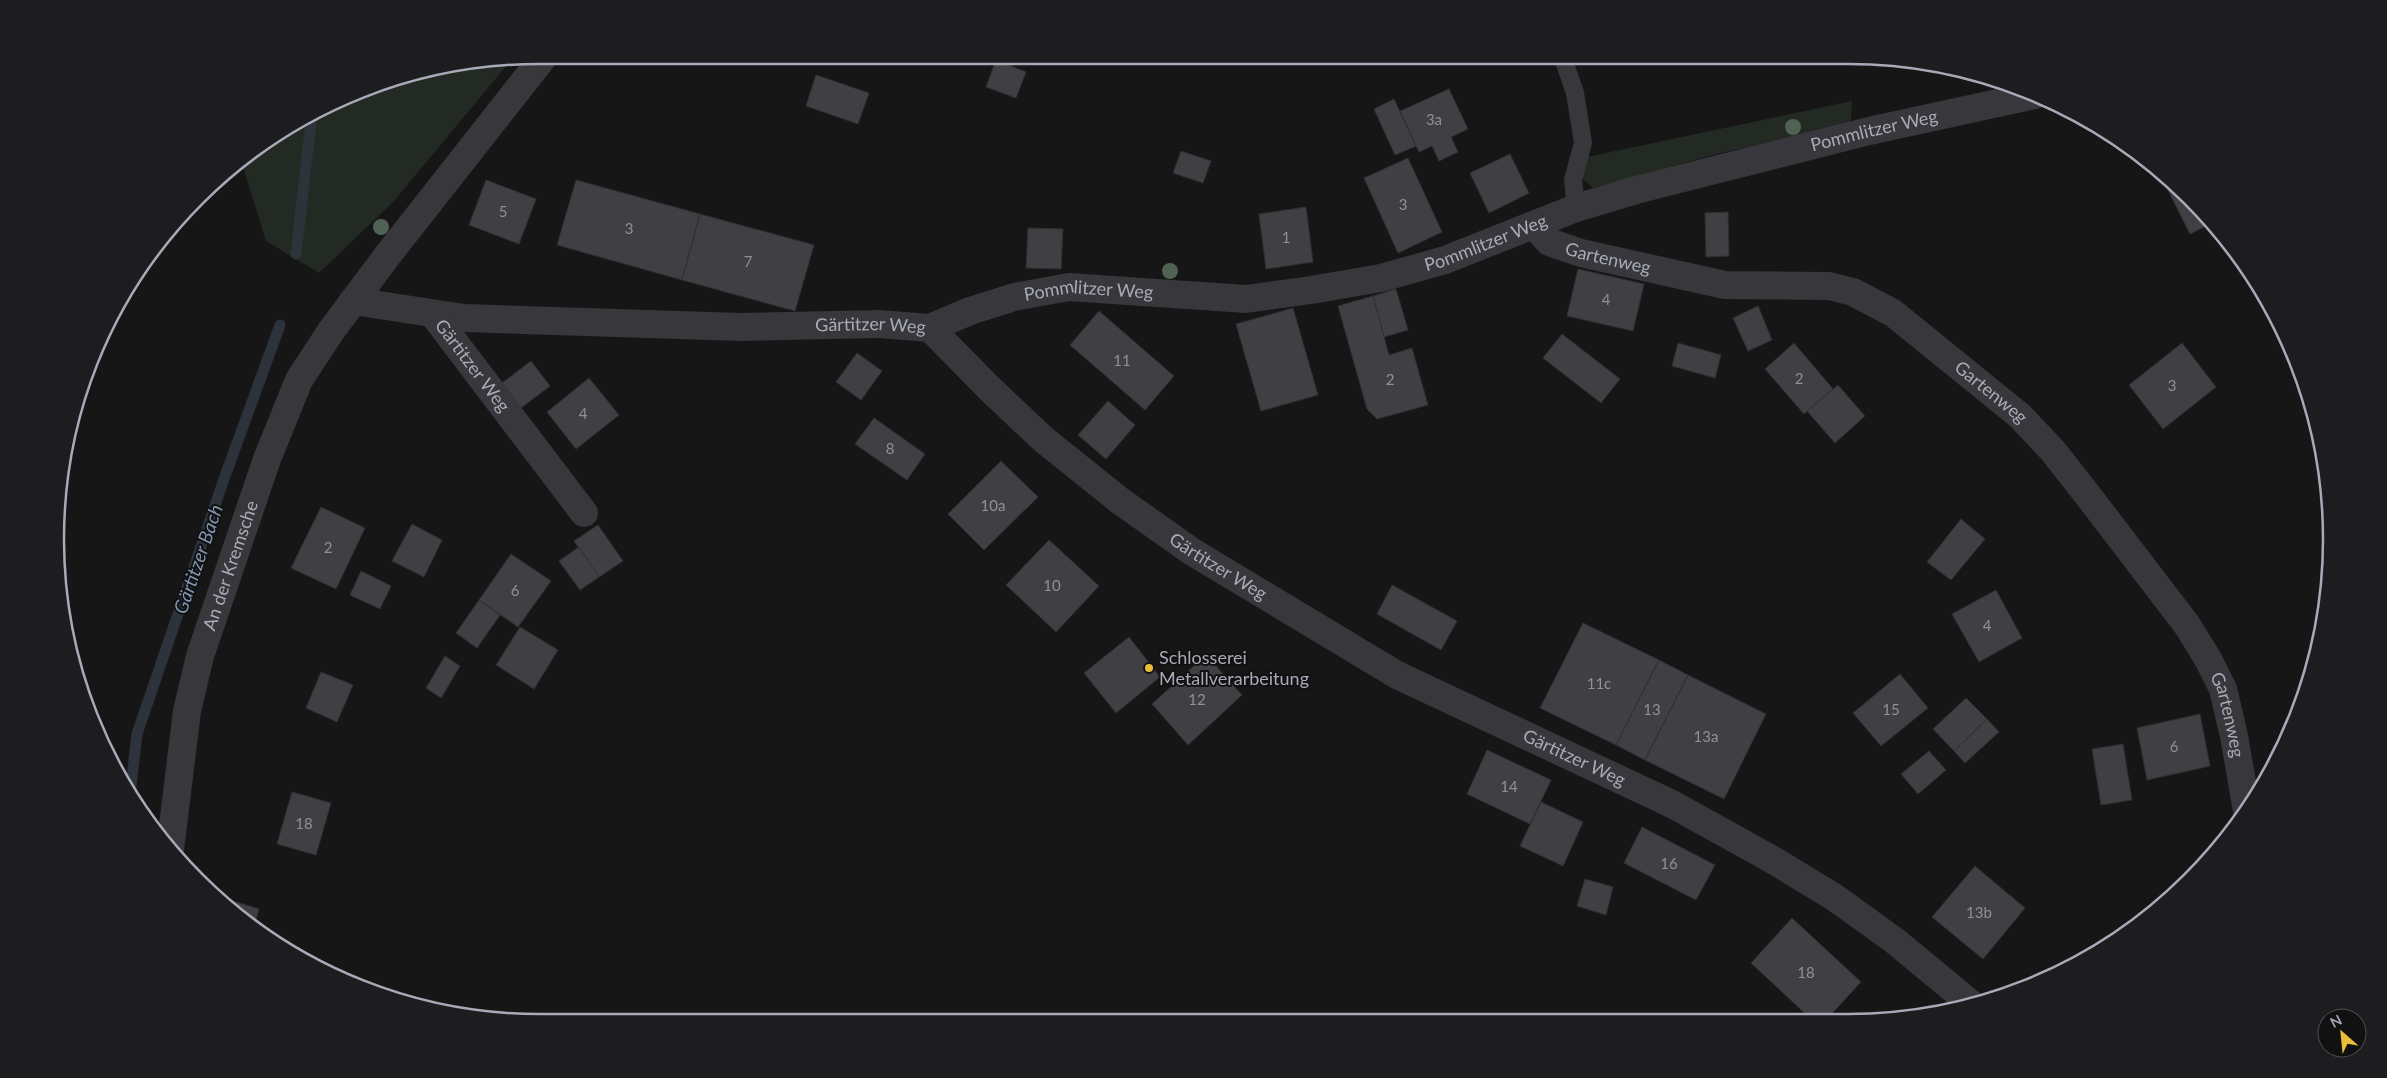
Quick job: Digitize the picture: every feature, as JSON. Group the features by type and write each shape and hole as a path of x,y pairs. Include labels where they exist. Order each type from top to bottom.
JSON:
{"street":[{"name":"An der Kremsche","path":"171,839 187,711 200,656 267,459 299,380 330,331 538,64"},
{"name":"Pommlitzer Weg","path":"930,328 970,310 1014,296 1069,287 1246,298 1311,290 1381,278 1445,260 1576,208 1636,190 1870,131 2023,98"},
{"name":"Gartenweg","path":"1534,226 1549,242 1581,253 1725,285 1829,286 1853,292 1893,313 2020,416 2053,451 2187,625 2208,659 2223,689 2246,799"},
{"name":"Gärtitzer Weg","path":"353,301 464,318 741,327 879,324 930,328 1043,439 1119,500 1191,551 1397,675 1672,804 1773,860 1834,897 1895,941 1966,999"},
{"name":"Gärtitzer Weg","path":"433,314 584,513"}],"lane":[{"path":"1565,64 1575,92 1582,143 1573,180 1576,208"}],"shaded area":[{"path":"507,65 394,201 319,273 266,241 243,168 250,162 301,127 357,100 386,89 446,73"},
{"path":"1852,101 1851,123 1717,154 1593,188 1582,178 1587,157"}],"building":[{"path":"995,64 1006,64 1026,72 1016,98 986,87"},
{"path":"816,75 869,93 858,124 806,106"},
{"path":"1449,89 1468,129 1451,137 1458,152 1439,161 1432,146 1419,152 1400,111"},
{"path":"1394,99 1416,146 1395,155 1374,109"},
{"path":"1181,151 1211,161 1203,183 1173,173"},
{"path":"1510,154 1529,193 1489,213 1470,173"},
{"path":"1408,158 1442,232 1398,253 1364,178"},
{"path":"486,180 536,199 519,244 469,225"},
{"path":"576,180 700,214 682,280 557,245"},
{"path":"2167,187 2205,226 2190,234"},
{"path":"1306,207 1313,262 1266,269 1259,214"},
{"path":"1728,212 1729,256 1706,257 1705,213"},
{"path":"700,214 814,245 795,311 682,280"},
{"path":"1028,228 1063,229 1061,269 1026,268"},
{"path":"1578,269 1644,284 1633,331 1567,316"},
{"path":"1396,289 1408,330 1384,337 1373,296"},
{"path":"1373,296 1389,355 1412,348 1428,405 1377,419 1367,409 1338,306"},
{"path":"1758,306 1772,340 1748,351 1733,318"},
{"path":"1293,308 1318,395 1261,411 1236,324"},
{"path":"1099,311 1174,376 1145,410 1070,345"},
{"path":"1562,334 1620,379 1601,403 1543,358"},
{"path":"1678,343 1721,355 1715,378 1672,366"},
{"path":"1794,343 1833,389 1804,414 1765,369"},
{"path":"2182,343 2216,387 2163,429 2129,385"},
{"path":"857,353 882,371 861,400 836,382"},
{"path":"531,361 550,386 521,408 502,383"},
{"path":"589,378 619,415 576,449 547,412"},
{"path":"1838,385 1865,416 1835,443 1807,411"},
{"path":"1108,401 1135,425 1106,459 1078,435"},
{"path":"874,418 925,454 907,480 855,444"},
{"path":"1001,461 1038,497 984,550 948,514"},
{"path":"321,507 365,528 336,589 291,568"},
{"path":"1961,519 1985,539 1951,580 1927,562"},
{"path":"412,524 442,540 424,577 392,561"},
{"path":"598,525 623,561 599,577 574,541"},
{"path":"1049,540 1099,586 1056,632 1006,585"},
{"path":"579,547 599,577 580,590 559,561"},
{"path":"511,554 551,581 518,627 479,600"},
{"path":"361,571 391,586 380,609 350,595"},
{"path":"1392,585 1457,621 1441,650 1377,614"},
{"path":"1996,590 2022,638 1979,662 1952,614"},
{"path":"479,600 500,615 477,648 456,633"},
{"path":"1583,623 1659,660 1616,745 1540,708"},
{"path":"520,627 558,650 534,689 496,665"},
{"path":"1129,637 1160,677 1116,713 1084,673"},
{"path":"1206,655 1242,695 1188,745 1152,704"},
{"path":"445,656 460,666 441,698 426,688"},
{"path":"1659,660 1688,675 1645,760 1616,745"},
{"path":"321,672 353,685 337,722 306,708"},
{"path":"1900,674 1928,708 1881,746 1853,713"},
{"path":"1688,675 1766,714 1724,799 1645,760"},
{"path":"1966,698 1987,719 1954,751 1933,729"},
{"path":"2200,714 2210,766 2147,780 2137,728"},
{"path":"1987,719 1999,732 1965,763 1954,751"},
{"path":"2123,744 2132,800 2101,805 2092,749"},
{"path":"1487,750 1551,780 1530,824 1467,794"},
{"path":"1929,751 1946,770 1918,794 1901,774"},
{"path":"292,792 331,803 316,855 277,844"},
{"path":"1541,802 1583,822 1563,866 1520,846"},
{"path":"1642,827 1715,865 1696,900 1624,863"},
{"path":"1975,866 2025,908 1983,959 1932,917"},
{"path":"1585,879 1613,887 1606,915 1577,906"},
{"path":"231,901 259,909 256,920"},
{"path":"1792,918 1861,982 1832,1014 1806,1014 1751,963"}],"waterway":[{"name":"Gärtitzer Bach","path":"296,254 311,122"},
{"name":"Gärtitzer Bach","path":"131,784 137,734 224,479 280,325"}],"place":[{"name":"Schlosserei Metallverarbeitung","path":"1149,668"}]}
